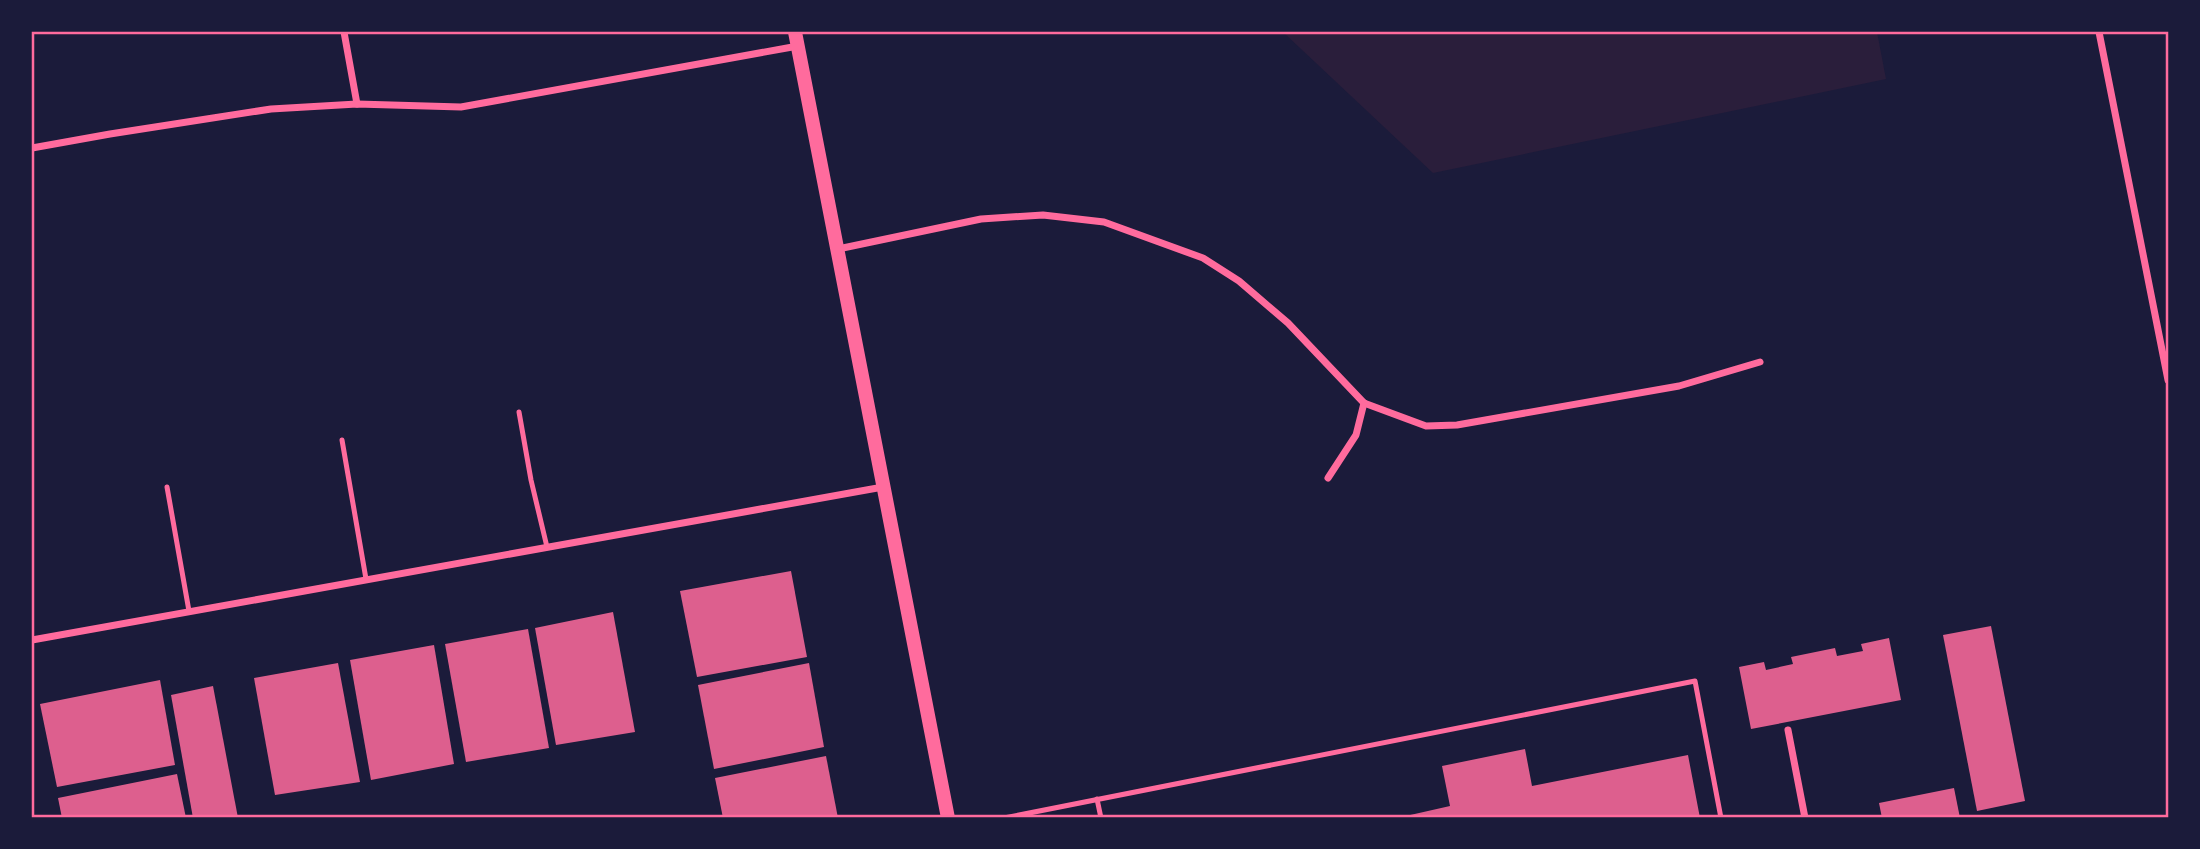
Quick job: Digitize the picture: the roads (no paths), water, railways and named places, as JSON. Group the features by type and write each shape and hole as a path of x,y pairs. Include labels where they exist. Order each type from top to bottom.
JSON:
{"main road":[{"path":"797,39 948,817"}],"street":[{"path":"344,32 357,104"},
{"path":"2099,32 2168,380"},
{"path":"32,148 271,109 357,104 461,107 797,39"},
{"path":"838,248 981,219 1043,215 1104,222 1203,258 1238,281 1288,323 1364,403 1426,426 1457,425 1679,386 1760,362"},
{"path":"1328,478 1356,435 1364,403"},
{"path":"32,640 884,487"},
{"path":"1788,730 1805,817"}],"lane":[{"path":"519,412 547,547"},
{"path":"342,440 366,579"},
{"path":"167,487 189,611"},
{"path":"1004,817 1695,681 1721,817"},
{"path":"1097,799 1101,817"}]}
